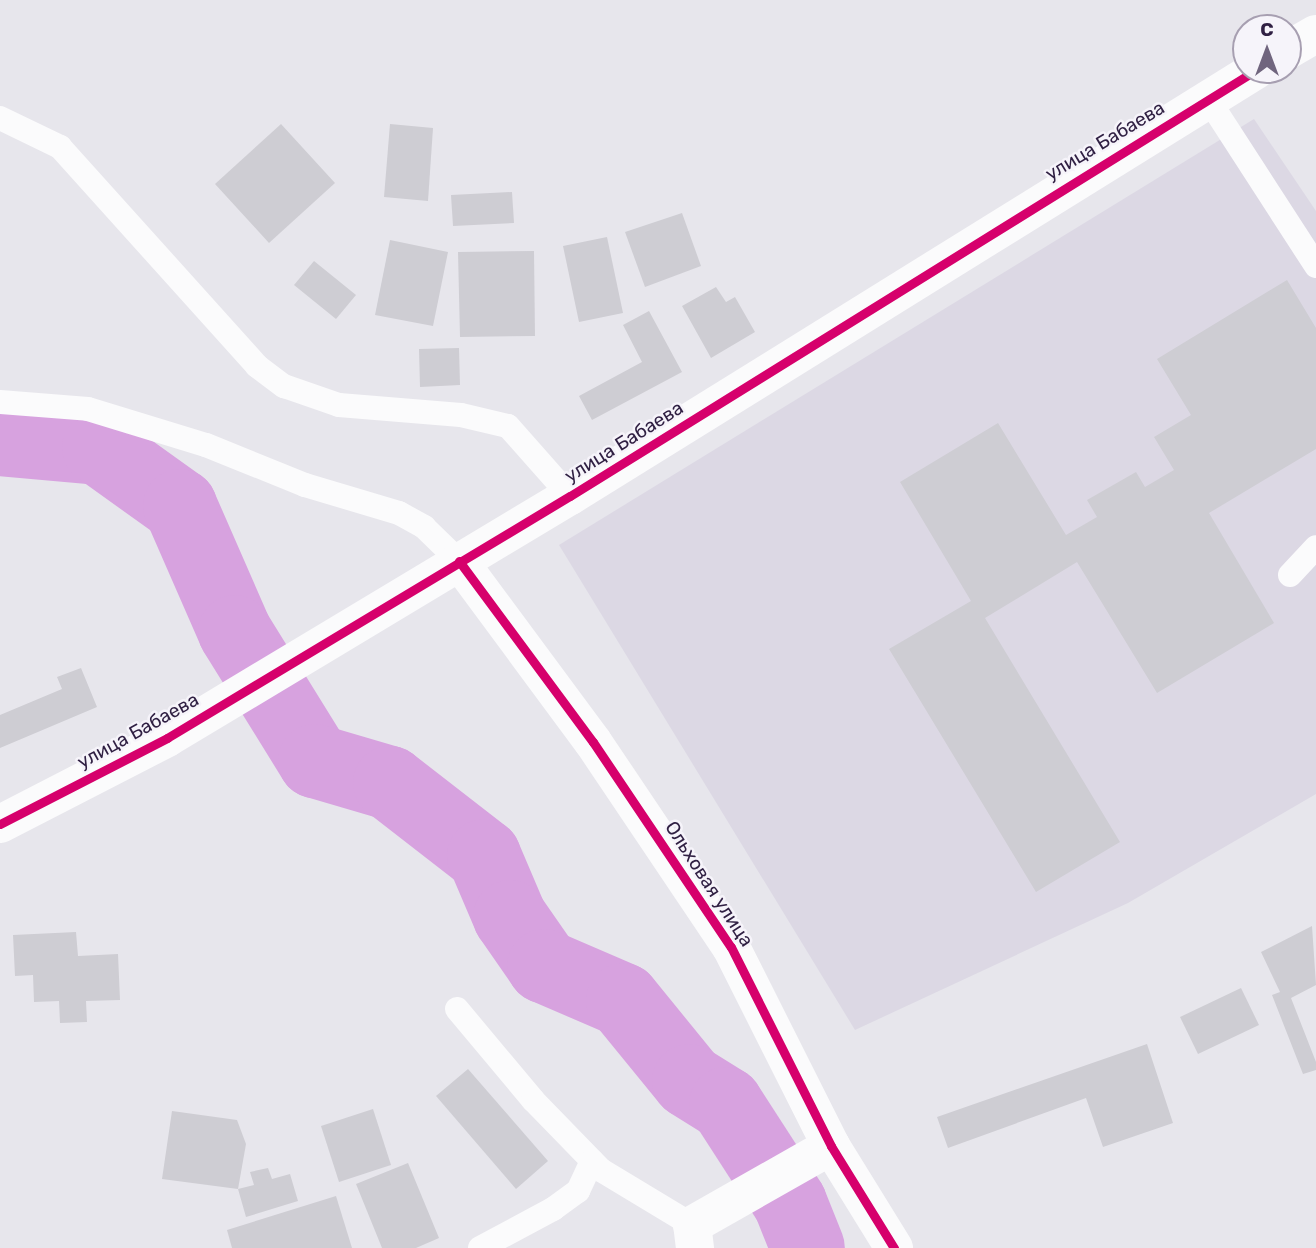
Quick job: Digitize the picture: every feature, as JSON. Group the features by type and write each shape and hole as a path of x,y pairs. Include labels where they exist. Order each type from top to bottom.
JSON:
{"street":[{"name":"улица Бабаева","path":"0,824 167,738 570,496 1233,84"},
{"name":"Ольховая улица","path":"459,561 593,743 731,947 818,1152 894,1248"},
{"path":"701,1229 818,1152"}],"lane":[{"path":"1208,99 1316,266"},
{"path":"0,118 60,147 257,366 284,386 339,405 461,415 508,426 570,496"},
{"path":"0,402 88,409 206,445 305,485 399,513 424,527 459,561"},
{"path":"1290,575 1316,547"},
{"path":"457,1009 533,1100 592,1161 701,1229"},
{"path":"480,1248 553,1209 578,1191 592,1161"}],"shaded area":[{"path":"1254,119 1316,211 1316,794 1128,903 855,1030 559,545"}],"building":[{"path":"281,124 335,183 269,243 215,184"},
{"path":"390,124 433,128 428,201 384,197"},
{"path":"512,192 514,223 453,226 451,195"},
{"path":"682,213 701,266 645,287 625,232"},
{"path":"607,237 623,313 579,322 563,246"},
{"path":"390,240 448,252 433,326 375,315"},
{"path":"534,251 535,336 460,337 458,252"},
{"path":"314,261 356,295 336,319 294,285"},
{"path":"1287,280 1316,328 1316,449 1209,513 1274,623 1157,693 1077,562 985,618 1120,842 1036,892 889,649 971,601 900,482 998,423 1066,535 1097,517 1087,500 1136,472 1145,487 1174,470 1154,437 1191,415 1157,359"},
{"path":"716,287 726,302 735,297 755,332 711,358 682,306"},
{"path":"649,311 682,372 592,420 579,396 642,362 623,325"},
{"path":"459,348 460,385 420,387 419,349"},
{"path":"81,668 97,707 0,748 0,715 62,689 57,677"},
{"path":"1312,926 1316,985 1291,998 1316,1062 1316,1070 1303,1074 1272,995 1280,992 1261,952"},
{"path":"76,932 78,956 118,954 120,1000 86,1001 87,1022 60,1023 59,1001 34,1002 33,975 15,976 13,935"},
{"path":"1241,988 1259,1025 1198,1054 1180,1017"},
{"path":"1147,1044 1173,1123 1103,1147 1086,1098 948,1148 937,1117"},
{"path":"468,1069 548,1161 516,1189 436,1096"},
{"path":"373,1109 391,1165 339,1182 321,1126"},
{"path":"172,1111 237,1120 246,1144 238,1189 162,1179"},
{"path":"408,1163 439,1238 416,1248 382,1248 356,1184"},
{"path":"268,1168 272,1179 290,1174 298,1201 246,1217 238,1189 254,1185 250,1172"},
{"path":"336,1196 352,1248 232,1248 227,1230"}],"waterway":[{"path":"0,439 99,448 180,506 235,632 315,761 390,783 484,856 510,917 544,966 623,1000 689,1081 726,1104 790,1203 808,1248"}],"cycle path":[{"path":"0,824 167,738 570,496 1233,84"},
{"path":"459,561 593,742 731,947 831,1146 894,1248"}]}
